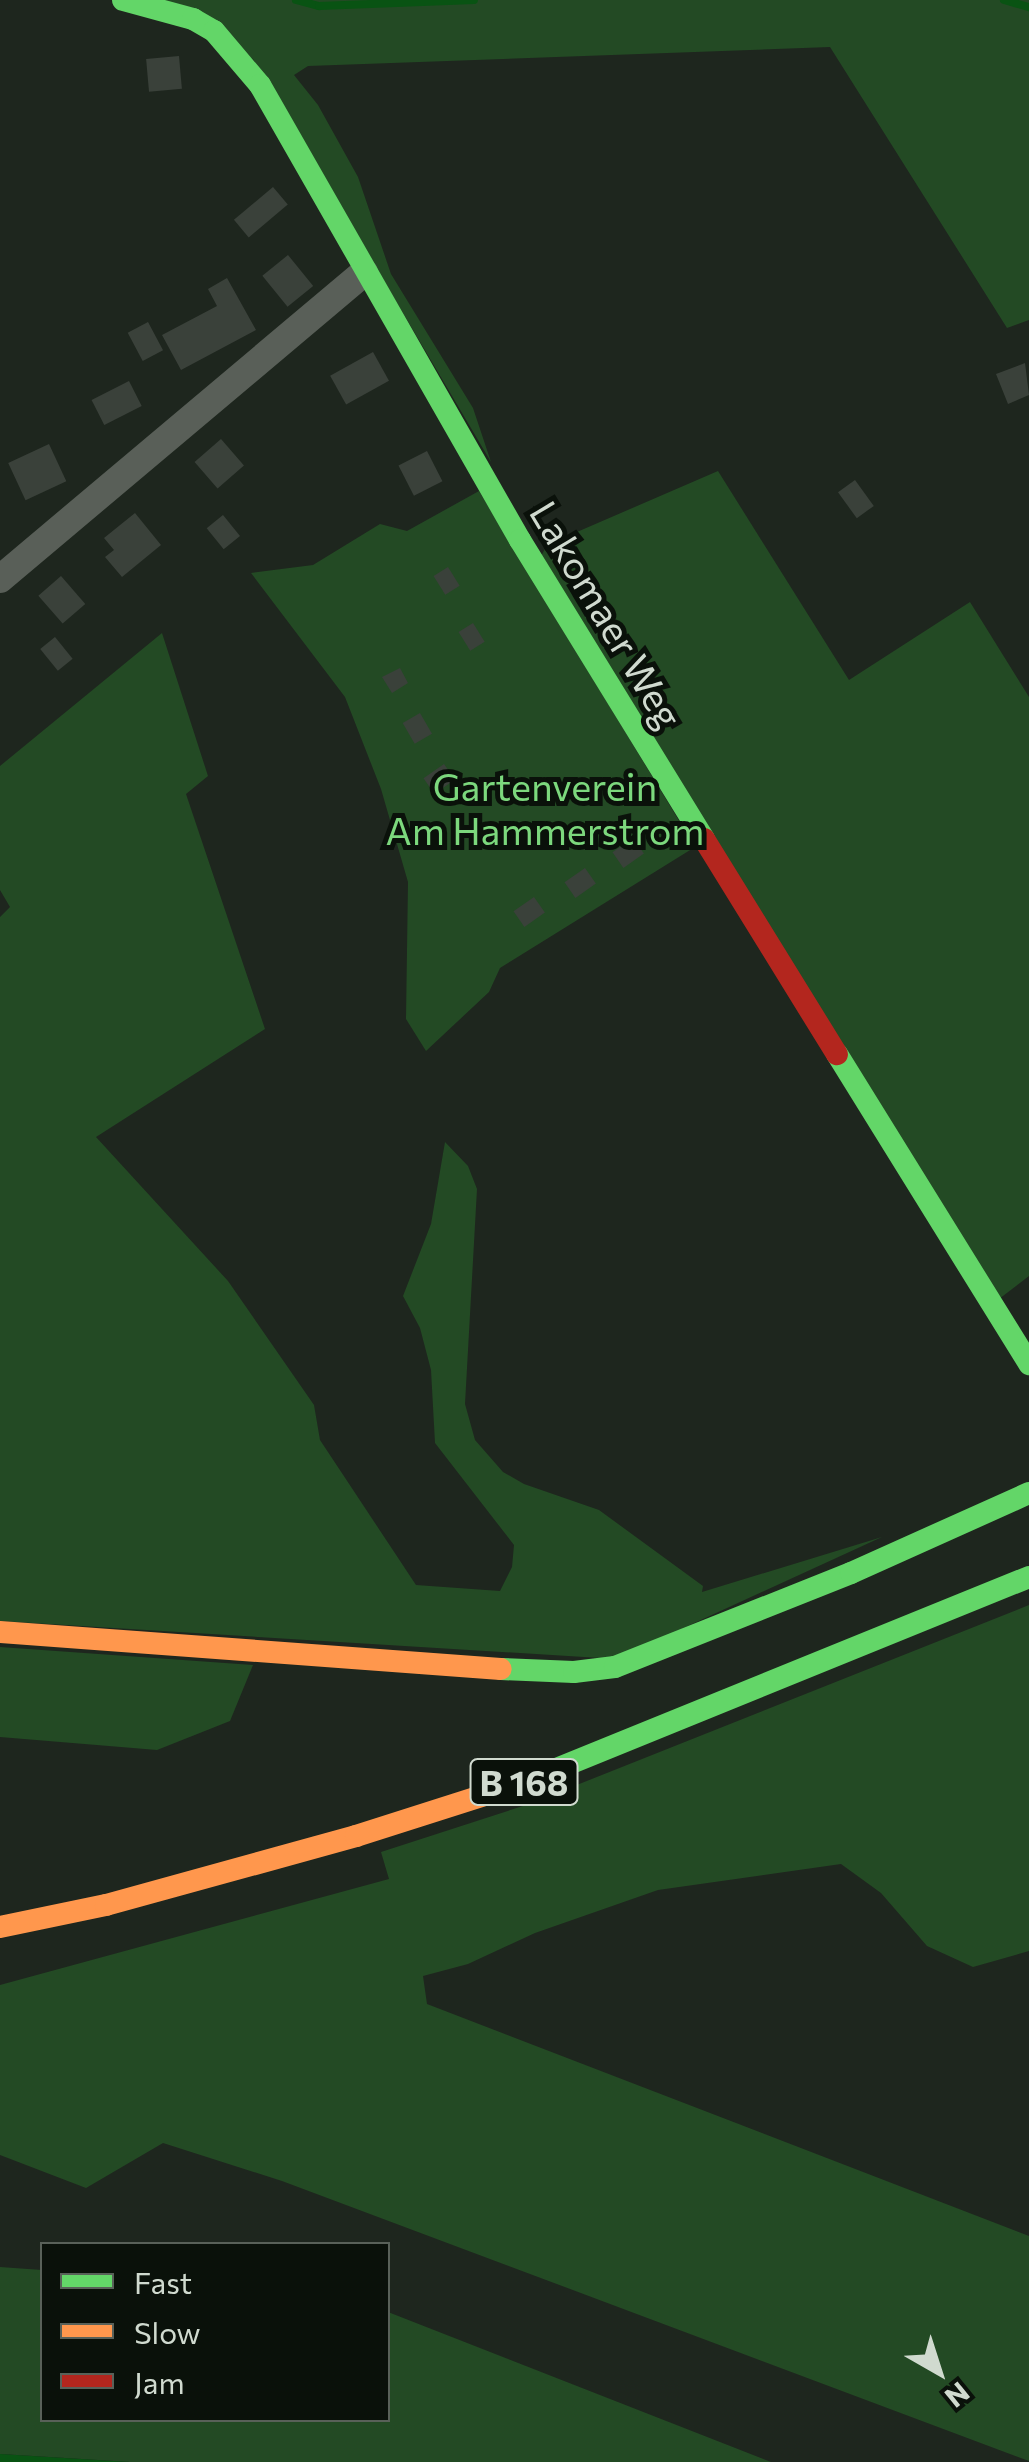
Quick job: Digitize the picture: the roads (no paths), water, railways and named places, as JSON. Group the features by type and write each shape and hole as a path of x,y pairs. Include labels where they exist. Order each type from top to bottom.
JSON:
{"street":[{"name":"Lakomaer Weg","path":"123,0 193,19 227,44 260,86 364,273 623,710 1029,1364"},
{"path":"0,580 364,273"},
{"path":"0,1632 520,1670 574,1672 616,1667 850,1574 1029,1493"},
{"name":"B 168","path":"0,1927 202,1879 512,1786 1029,1577"}],"waterway":[{"path":"296,0 319,6 474,0"},
{"path":"1004,0 1029,7"}],"park label":[{"name":"Gartenverein Am Hammerstrom","path":"545,808"}]}
